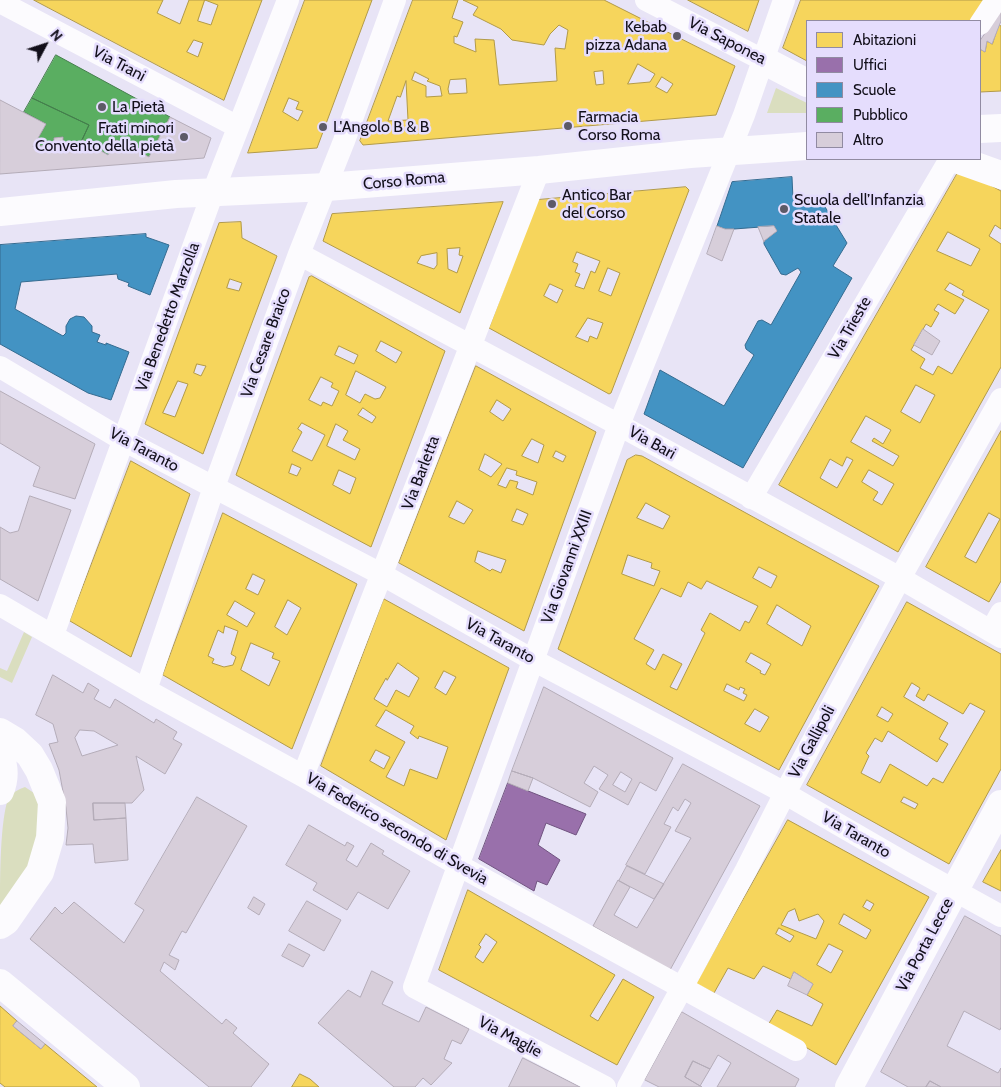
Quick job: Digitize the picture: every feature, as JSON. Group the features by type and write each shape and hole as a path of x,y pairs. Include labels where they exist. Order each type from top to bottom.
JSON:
{"street":[{"name":"Via Benedetto Marzolla","path":"53,635 238,127 288,0"},
{"name":"Via Cesare Braico","path":"146,690 214,487 299,254 327,187 394,0"},
{"name":"Via Saponea","path":"646,0 806,82"},
{"name":"Via Giovanni XXIII","path":"414,987 619,425 730,151 784,0"},
{"path":"981,22 996,0"},
{"name":"Via Trani","path":"0,2 238,127"},
{"path":"981,129 1001,128"},
{"name":"Corso Roma","path":"0,212 214,192 327,187 539,170 730,151 806,146"},
{"name":"Via Trieste","path":"751,498 949,160"},
{"path":"959,160 1001,176"},
{"name":"Via Barletta","path":"303,776 539,170"},
{"name":"Via Bari","path":"299,254 900,578 998,627"},
{"name":"Via Taranto","path":"0,367 123,440 381,574 533,660 785,793 905,863 1000,915"},
{"name":"Via Gallipoli","path":"628,1087 746,870 900,578 1001,399"},
{"name":"Via Federico secondo di Svevia","path":"0,604 146,690 303,776 458,865 796,1050"},
{"path":"0,732 15,741 30,754 39,770 52,802 50,838 40,872 6,921 0,925"},
{"path":"0,756 4,765 4,781 0,791"},
{"name":"Via Porta Lecce","path":"849,1087 1001,804"},
{"path":"0,983 126,1087"},
{"name":"Via Maglie","path":"414,987 605,1087"}],"green space":[{"path":"776,88 806,103 806,113 767,113"},
{"path":"24,632 32,637 12,683 0,677 0,668 7,671"},
{"path":"25,787 34,793 41,811 42,832 29,866 0,906 1,849 6,806 11,795"}],"building: Abitazioni":[{"path":"34,0 163,0 157,13 180,24 189,0 205,0 262,0 224,100","holes":["205,0 218,5 211,25 198,21","194,40 203,43 198,57 187,52"]},
{"path":"305,0 372,0 317,148 248,153","holes":["289,98 299,102 296,109 303,111 298,121 283,112"]},
{"path":"413,0 458,0 452,18 463,22 457,37 454,36 454,43 476,52 475,39 494,40 499,85 557,81 555,48 565,49 568,30 559,25 550,34 544,45 512,40 501,29 473,15 478,7 463,0 604,0 735,66 716,115 363,145 360,141","holes":["638,64 655,74 650,82 628,84","603,71 604,84 596,85 594,72","415,72 429,79 427,81 440,86 442,96 426,97 426,86 412,80","662,77 673,84 667,93 656,87","466,79 467,93 449,94 450,80","406,81 408,120 388,121 397,96 400,97"]},
{"path":"688,0 759,0 748,31"},
{"path":"801,0 986,0 972,20 806,20 806,60 783,48"},
{"path":"999,25 1001,26 1001,91 981,92 981,50 985,52 987,41 992,44"},
{"path":"960,169 1001,191 1001,229 995,225 989,236 1001,244 1001,367 898,552 779,485","holes":["948,232 980,249 971,266 937,251","950,283 964,291 962,295 989,310 952,374 938,366 933,375 920,368 925,359 911,350 926,324 931,327 939,313 934,310 938,304 955,314 964,300 945,290","916,385 935,395 920,423 901,412","866,416 891,430 883,444 874,438 872,441 899,456 893,466 851,442","847,457 853,460 837,488 820,478 830,459 842,466","869,470 894,484 882,505 873,500 878,492 862,482"]},
{"path":"686,187 689,190 609,394 489,328 537,200","holes":["577,252 600,261 595,273 591,271 584,289 575,286 580,274 575,272 578,264 573,262","608,268 620,273 611,296 599,291","550,284 563,290 557,303 544,296","588,318 603,323 597,339 590,336 588,342 576,337"]},
{"path":"503,202 460,313 323,241 332,214","holes":["460,248 459,255 463,256 457,273 448,269 447,249","437,253 437,265 434,269 417,263 421,256"]},
{"path":"241,222 242,238 277,256 203,454 145,424 219,223","holes":["230,279 242,283 239,291 227,288","197,364 206,366 201,376 194,373","178,381 188,384 175,417 163,413"]},
{"path":"312,276 445,351 371,547 236,475 309,277","holes":["381,341 402,352 396,363 376,351","339,346 358,355 354,364 335,355","356,371 386,387 380,398 375,399 365,394 360,403 346,395","321,377 333,383 331,387 339,391 332,406 323,402 321,406 309,400","363,408 376,417 372,423 358,415","302,423 325,435 312,461 292,451 302,432 298,429","336,424 348,431 343,440 360,449 355,460 327,446","292,464 301,468 297,476 289,473","339,470 356,478 350,494 333,485"]},
{"path":"476,366 596,432 524,631 399,563","holes":["497,400 511,409 503,421 490,412","532,439 544,445 538,463 522,456","556,451 566,456 563,462 553,457","485,454 502,464 491,477 479,470","507,468 517,471 516,475 537,482 533,495 516,488 518,482 510,480 506,488 498,485","457,501 473,510 464,524 449,517","517,509 528,514 523,525 512,521","478,551 506,560 501,573 492,569 490,571 475,562"]},
{"path":"1001,431 1001,581 989,602 926,567","holes":["989,513 1000,519 976,563 965,557"]},
{"path":"636,455 642,456 879,586 779,770 558,649 627,460","holes":["646,503 670,516 663,529 637,518","628,555 652,563 651,568 660,571 654,586 622,574","759,567 777,576 771,588 753,578","707,581 758,606 749,623 745,621 740,631 710,613 701,630 705,633 677,690 670,687 682,664 663,654 655,670 646,664 654,650 634,639 661,588 681,597 688,582 701,589","777,605 811,626 802,646 767,624","751,653 771,664 765,675 760,673 761,671 746,662","727,684 739,690 740,687 745,689 743,693 747,695 744,701 724,691","755,709 769,717 760,732 745,724"]},
{"path":"131,461 190,494 131,657 70,621"},
{"path":"223,513 357,584 292,749 163,675","holes":["253,574 265,580 258,595 246,589","288,600 301,608 287,635 275,627","235,601 255,613 247,627 227,615","225,626 238,631 231,654 236,657 233,665 224,667 212,663 214,659 208,656 218,630 223,633","251,643 274,653 272,658 280,661 269,686 241,670"]},
{"path":"384,599 509,668 446,840 321,766","holes":["398,663 419,678 409,697 396,690 387,707 374,699 386,678 387,680","444,671 456,677 446,695 435,688","386,710 414,726 410,733 418,739 419,736 448,747 437,779 410,769 404,786 386,777 405,742 376,726","376,750 390,757 384,769 370,761"]},
{"path":"907,602 1001,654 1001,769 949,864 807,785","holes":["912,683 920,688 916,696 924,701 928,694 963,714 970,703 985,711 943,783 933,778 927,786 890,764 880,783 861,773 869,756 866,753 875,738 882,742 888,731 937,762 948,744 939,739 948,723 904,697","882,707 893,714 888,722 877,716","904,797 918,804 915,809 901,802"]},
{"path":"788,820 929,897 836,1065 768,1025 777,1010 812,1026 823,1004 807,995 813,984 794,972 791,979 763,966 754,979 728,968 714,993 696,984","holes":["867,900 874,904 870,911 863,907","795,909 799,921 818,914 824,921 816,939 781,925 788,912","844,914 871,930 866,939 839,924","779,928 794,936 790,942 776,934","829,944 843,951 831,973 817,965"]},
{"path":"1001,850 1001,891 983,882"},
{"path":"468,890 615,975 590,1016 598,1021 623,979 654,997 617,1065 439,970","holes":["486,934 497,942 483,963 475,957 481,947 479,945"]},
{"path":"0,1006 17,1021 13,1026 41,1049 45,1044 97,1087 5,1087 0,1083"},
{"path":"300,1074 310,1079 319,1087 292,1087"}],"building: Uffici":[{"path":"508,783 586,814 576,835 546,823 538,845 560,860 547,885 537,881 534,891 479,859"}],"building: Scuole":[{"path":"792,177 793,199 819,197 847,243 833,266 852,278 743,468 644,414 660,370 724,406 754,355 746,349 745,345 758,321 762,320 771,325 801,272 798,268 786,275 781,274 764,244 764,241 777,231 774,226 725,229 717,226 732,182"},
{"path":"146,234 146,237 169,245 150,295 128,286 129,283 118,279 117,274 21,282 15,309 63,336 66,333 66,326 70,319 76,316 84,317 92,326 92,332 100,335 97,342 106,345 106,343 129,352 111,400 88,393 0,344 0,245"}],"building: Pubblico":[{"name":"La Pietà","path":"56,55 170,117 149,157 116,140 108,155 82,140 89,125 32,98"},
{"name":"La Pietà","path":"32,98 89,125 82,143 63,144 63,137 54,138 54,144 33,147 46,124 24,112"}],"building: Altro":[{"path":"1001,10 1001,21 992,44 987,41 985,52 981,50 981,40"},
{"name":"Frati minori Convento della pietà","path":"0,100 46,124 33,147 54,144 54,138 63,137 63,144 82,143 82,140 108,155 116,140 149,157 170,117 211,138 204,158 0,174"},
{"path":"717,226 725,229 734,229 722,261 707,254"},
{"path":"774,226 777,231 764,242 758,227"},
{"path":"923,329 940,341 932,355 914,345"},
{"path":"0,391 95,444 75,499 33,486 40,467 0,443"},
{"path":"30,496 71,510 38,601 0,579 0,527 10,533 18,531"},
{"path":"53,675 83,693 88,683 99,690 94,699 110,708 115,699 154,723 156,719 177,732 173,739 182,744 165,774 136,756 144,790 132,803 93,803 94,820 126,818 128,860 95,863 93,844 66,845 68,828 66,808 59,770 49,744 58,742 53,724 36,715","holes":["80,730 94,731 118,745 82,756 75,738"]},
{"path":"544,687 673,758 656,791 640,782 628,805 599,789 608,775 594,766 584,783 598,792 590,807 533,778 512,771","holes":["621,772 632,779 625,792 613,785"]},
{"path":"683,764 760,806 670,970 593,926 618,880 630,887 614,915 637,928 691,838 675,831 691,803 685,799 678,811 673,807 664,824 671,827 645,874 626,865"},
{"path":"512,771 533,778 528,791 508,783"},
{"path":"197,797 247,826 186,933 182,931 169,955 179,960 175,970 164,962 160,971 222,1024 226,1019 237,1028 233,1033 269,1064 251,1087 209,1087 30,939 55,907 62,914 74,902 124,943 144,910 135,904"},
{"path":"93,803 125,803 126,818 94,820"},
{"path":"309,825 345,846 347,842 354,846 346,860 357,867 371,843 384,851 382,854 410,871 388,909 358,892 347,910 313,890 317,883 286,865"},
{"path":"627,866 664,884 654,899 619,881"},
{"path":"254,897 265,904 259,915 248,908"},
{"path":"307,901 341,920 324,951 289,931"},
{"path":"965,916 1001,936 1001,1027 1000,1030 964,1011 947,1046 998,1073 1001,1068 1001,1087 941,1087 930,1081 926,1087 908,1087 881,1072"},
{"path":"289,944 310,955 303,967 282,956"},
{"path":"372,971 393,982 382,1004 419,1022 426,1007 469,1029 461,1044 452,1040 444,1059 452,1063 431,1085 423,1078 415,1087 394,1087 318,1023 348,990 360,997"},
{"path":"794,972 813,984 807,995 788,986"},
{"path":"682,1012 799,1079 795,1087 717,1087 731,1063 718,1055 710,1069 693,1061 685,1077 702,1087 659,1087 645,1080"},
{"path":"17,1021 45,1044 41,1049 13,1026"},
{"path":"523,1058 580,1087 509,1087"},
{"path":"693,1061 710,1069 700,1086 685,1077"},
{"path":"930,1081 941,1087 926,1087"}],"place":[{"name":"Kebab pizza Adana","path":"677,36"},
{"name":"La Pietà","path":"102,107"},
{"name":"Farmacia Corso Roma","path":"568,126"},
{"name":"L'Angolo B & B","path":"323,127"},
{"name":"Frati minori Convento della pietà","path":"184,137"},
{"name":"Antico Bar del Corso","path":"552,204"},
{"name":"Scuola dell’Infanzia Statale","path":"784,209"}]}
